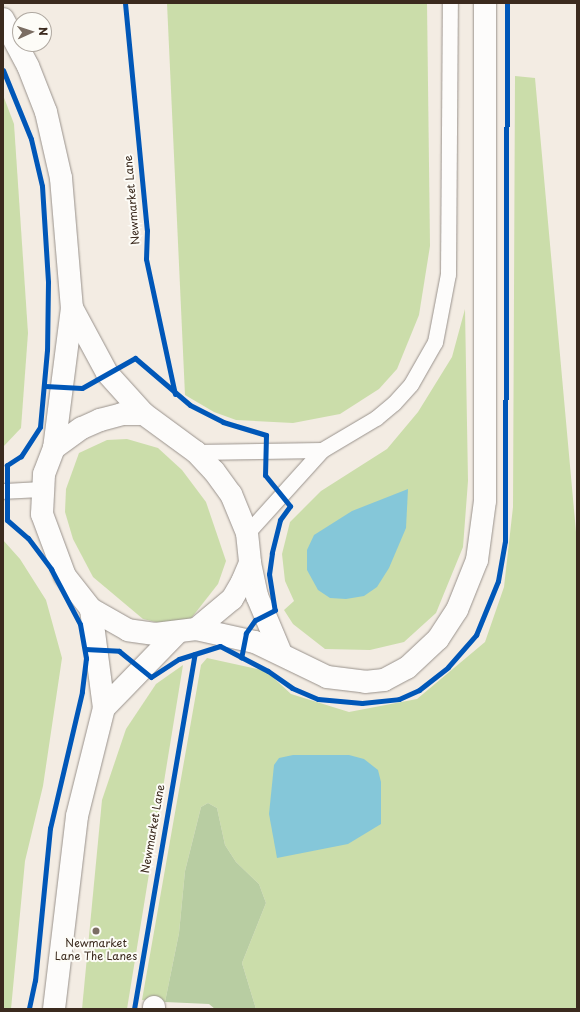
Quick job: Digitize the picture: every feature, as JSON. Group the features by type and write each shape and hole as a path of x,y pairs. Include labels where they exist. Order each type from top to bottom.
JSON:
{"main road":[{"path":"3,19 28,66 56,154 72,308 54,448 43,489 42,514 51,545 65,576 91,610 128,630 187,631 255,642 280,651 327,677 365,682 384,680 407,668 438,639 457,610 477,560 485,501 485,3"},
{"path":"72,308 107,373 144,414 196,452 230,494 246,533 256,596 280,651"},
{"path":"54,448 100,420 122,414 144,414"},
{"path":"104,708 187,631 232,599 250,563"},
{"path":"54,1009 77,816 104,708 91,610"}],"lane":[{"path":"246,533 322,450 376,418 394,403 412,384 434,342 448,274 450,3"},
{"path":"196,452 322,450"},
{"path":"3,491 43,489"}],"green space":[{"path":"167,3 427,3 430,246 419,315 397,369 379,389 340,414 293,423 236,420 214,412 185,395"},
{"path":"515,76 535,78 577,543 577,1009 256,1009 242,963 266,903 259,884 236,862 225,845 217,808 208,803 201,807 185,871 179,933 165,1002 142,1000 201,665 207,658 266,671 291,694 349,712 417,699 485,642 504,587 513,507"},
{"path":"3,95 14,124 28,333 21,428 3,447"},
{"path":"465,309 468,481 463,547 436,613 404,642 370,650 325,649 293,624 284,610 294,601 285,581 282,554 290,522 321,491 387,449 418,412 452,357"},
{"path":"127,439 158,448 182,470 206,502 226,561 218,584 189,621 164,624 143,619 93,577 73,539 65,512 66,489 79,453 107,440"},
{"path":"3,540 20,559 46,600 62,658 43,786 25,861 11,1009 3,1009"},
{"path":"183,665 127,1009 82,1009 102,800 126,729 156,684"},
{"path":"208,803 217,808 225,845 236,862 259,884 266,903 242,963 256,1009 215,1009 209,1004 165,1002 179,933 185,871 201,807"}],"water":[{"path":"408,489 406,528 389,568 377,587 364,596 346,599 330,598 318,590 307,570 307,550 314,535 352,511"},
{"path":"293,755 349,755 364,759 378,770 381,782 381,824 348,844 277,858 269,814 274,765 279,758"}],"cycle path":[{"name":"Newmarket Lane","path":"125,3 147,230 146,259 175,394"},
{"path":"85,649 119,651 151,677 179,659 220,646 268,671 292,688 318,699 362,703 399,699 419,690 448,667 476,635 498,581 505,541 507,3"},
{"path":"3,70 31,139 42,186 48,282 47,350 40,427 21,456 7,465 7,520 28,538 51,569 80,624 86,658 82,692 50,828 35,980 29,1009"},
{"path":"45,386 82,388 135,358 190,405 223,422 266,435 265,475 290,506 280,520 272,553 269,574 275,610 255,620 246,633 241,658"},
{"name":"Newmarket Lane","path":"134,1009 195,654"}],"place":[{"name":"Newmarket Lane The Lanes","path":"96,931"}]}
